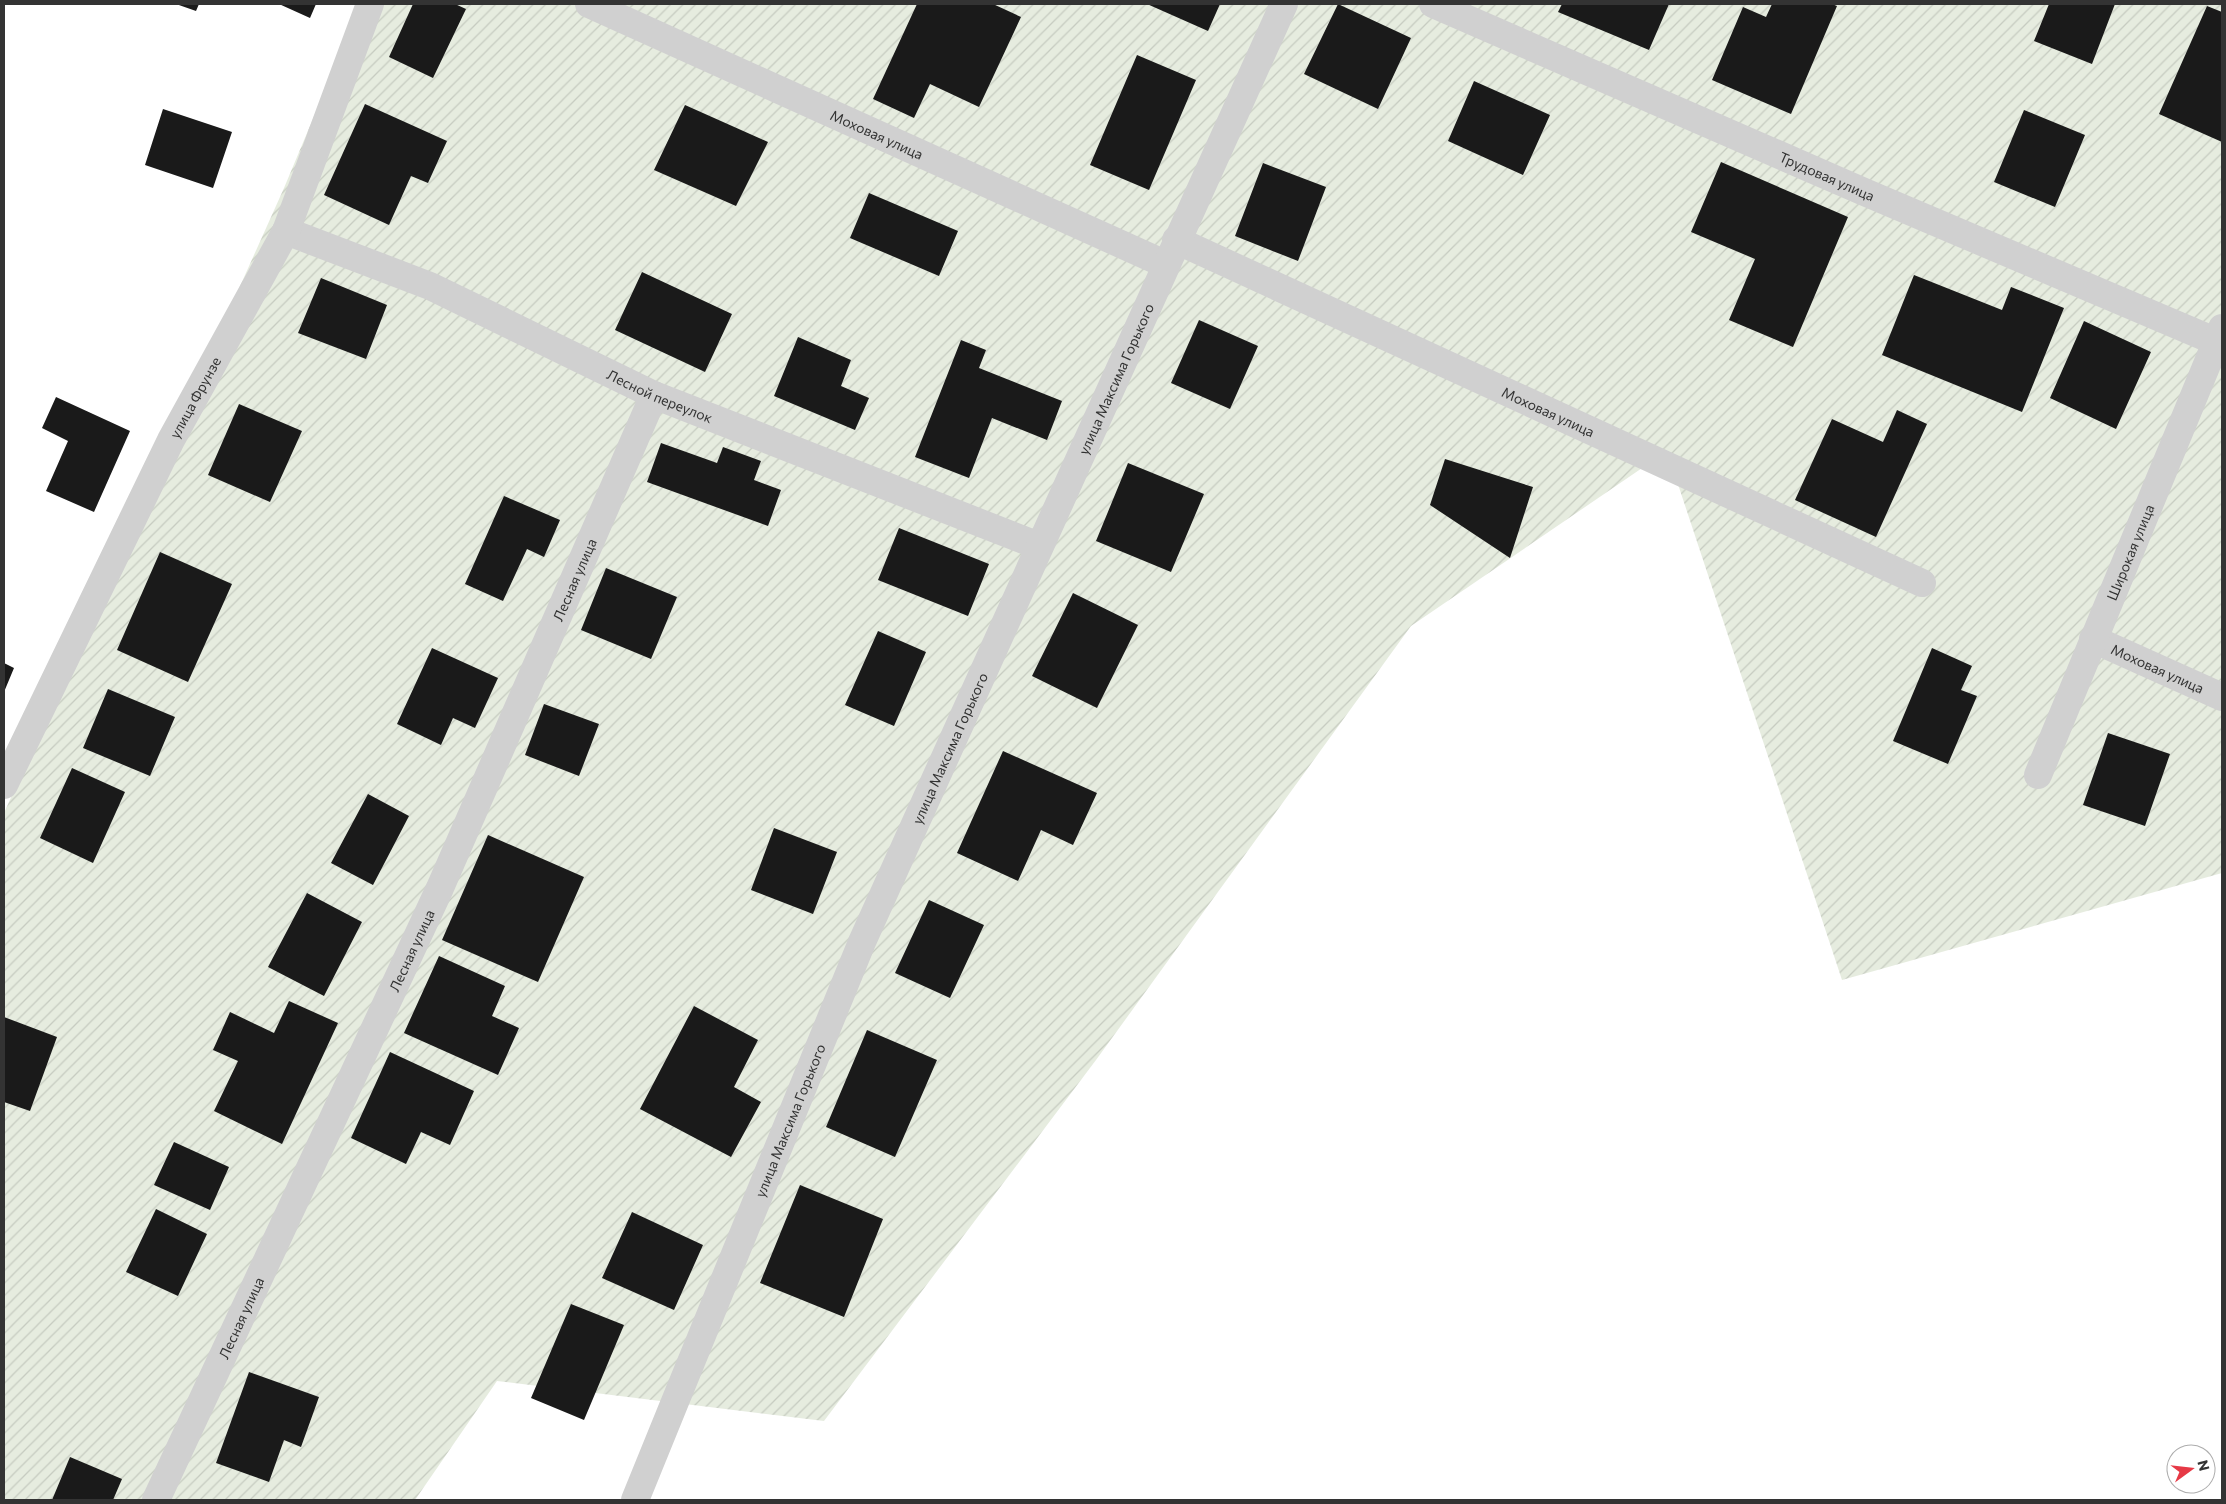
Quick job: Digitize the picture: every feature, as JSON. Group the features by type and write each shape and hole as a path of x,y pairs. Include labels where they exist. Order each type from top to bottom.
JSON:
{"street":[{"name":"улица Фрунзе","path":"4,785 171,440 286,231 370,4"},
{"name":"Моховая улица","path":"589,4 1171,252 1922,583"},
{"name":"улица Максима Горького","path":"635,1500 862,942 1284,4"},
{"name":"Трудовая улица","path":"1433,4 1862,191 2220,338"},
{"name":"Лесной переулок","path":"286,231 430,286 654,395 1039,546"},
{"name":"Широкая улица","path":"2038,775 2093,639 2220,338"},
{"name":"Лесная улица","path":"156,1500 440,888 654,395"},
{"name":"Моховая улица","path":"2093,639 2222,697"}],"shaded area":[{"path":"361,4 2222,4 2222,873 1842,980 1667,451 1411,626 1096,1060 824,1421 497,1381 415,1500 4,1500 4,813 284,188"}],"building":[{"path":"176,4 199,4 196,11"},
{"path":"279,4 316,4 310,18"},
{"path":"413,4 455,4 466,9 433,78 389,57"},
{"path":"917,4 993,4 1021,17 979,107 930,84 914,118 873,99"},
{"path":"1147,4 1220,4 1208,31"},
{"path":"1338,4 1411,38 1378,109 1304,74"},
{"path":"1562,4 1669,4 1649,50 1558,12"},
{"path":"1772,4 1832,4 1837,6 1791,114 1712,80 1743,7 1766,17"},
{"path":"2049,4 2115,4 2092,64 2034,41"},
{"path":"2207,6 2222,12 2222,142 2159,114"},
{"path":"1137,55 1196,80 1149,190 1090,165"},
{"path":"1474,81 1550,115 1523,175 1448,141"},
{"path":"365,104 447,141 428,183 411,176 389,225 324,195"},
{"path":"685,105 768,142 736,206 654,170"},
{"path":"163,109 232,132 213,188 145,165"},
{"path":"2024,110 2085,135 2055,207 1994,182"},
{"path":"1721,162 1848,217 1793,347 1729,320 1755,259 1691,232"},
{"path":"1263,163 1326,187 1298,261 1235,236"},
{"path":"869,193 958,231 939,276 850,238"},
{"path":"642,272 732,314 705,372 615,330"},
{"path":"1914,275 2002,310 2011,287 2064,308 2022,412 1882,355"},
{"path":"321,278 387,305 366,359 298,333"},
{"path":"1199,320 1258,346 1230,409 1171,383"},
{"path":"2084,321 2151,352 2116,429 2050,398"},
{"path":"798,337 851,360 841,386 869,398 855,430 774,396"},
{"path":"961,340 986,350 979,368 1062,401 1047,440 992,418 969,478 915,457"},
{"path":"56,397 130,431 94,512 46,491 68,441 42,428"},
{"path":"239,404 302,431 270,502 208,475"},
{"path":"1897,410 1927,424 1876,537 1795,500 1832,419 1883,442"},
{"path":"661,443 717,463 723,447 761,461 754,480 781,490 768,526 647,482"},
{"path":"1445,459 1533,487 1510,558 1430,505"},
{"path":"1128,463 1204,494 1171,572 1096,541"},
{"path":"504,496 560,520 544,557 527,549 503,601 465,584"},
{"path":"899,528 989,564 968,616 878,580"},
{"path":"160,552 232,584 188,682 117,650"},
{"path":"606,568 677,597 651,659 581,630"},
{"path":"1073,593 1138,625 1097,708 1032,676"},
{"path":"878,631 926,652 894,726 845,705"},
{"path":"432,648 498,678 475,728 453,718 441,745 397,724"},
{"path":"1932,648 1972,666 1961,690 1977,696 1948,764 1893,741"},
{"path":"4,663 14,668 4,692"},
{"path":"108,689 175,717 150,776 83,748"},
{"path":"544,704 599,724 579,776 525,755"},
{"path":"2108,733 2170,754 2145,826 2083,805"},
{"path":"1003,751 1097,793 1073,845 1041,830 1018,881 957,853"},
{"path":"72,768 125,792 93,863 40,838"},
{"path":"368,794 409,816 373,885 331,863"},
{"path":"774,828 837,852 813,914 751,890"},
{"path":"488,835 584,877 538,982 442,940"},
{"path":"307,893 362,922 324,996 268,967"},
{"path":"929,900 984,925 950,998 895,973"},
{"path":"439,956 505,986 492,1016 519,1028 498,1075 404,1033"},
{"path":"289,1001 338,1023 282,1144 214,1111 238,1061 213,1050 230,1012 274,1033"},
{"path":"694,1006 758,1040 734,1087 761,1102 731,1157 640,1109"},
{"path":"4,1017 57,1037 30,1111 4,1102"},
{"path":"867,1030 937,1060 895,1157 826,1127"},
{"path":"390,1052 474,1091 450,1145 421,1132 406,1164 351,1138"},
{"path":"174,1142 229,1167 210,1210 154,1185"},
{"path":"800,1185 883,1219 844,1317 760,1283"},
{"path":"156,1209 207,1234 178,1296 126,1272"},
{"path":"632,1212 703,1245 674,1310 602,1278"},
{"path":"571,1304 624,1325 584,1420 531,1398"},
{"path":"249,1372 319,1397 301,1447 284,1440 269,1482 216,1463"},
{"path":"70,1457 122,1479 113,1500 52,1500"}]}
